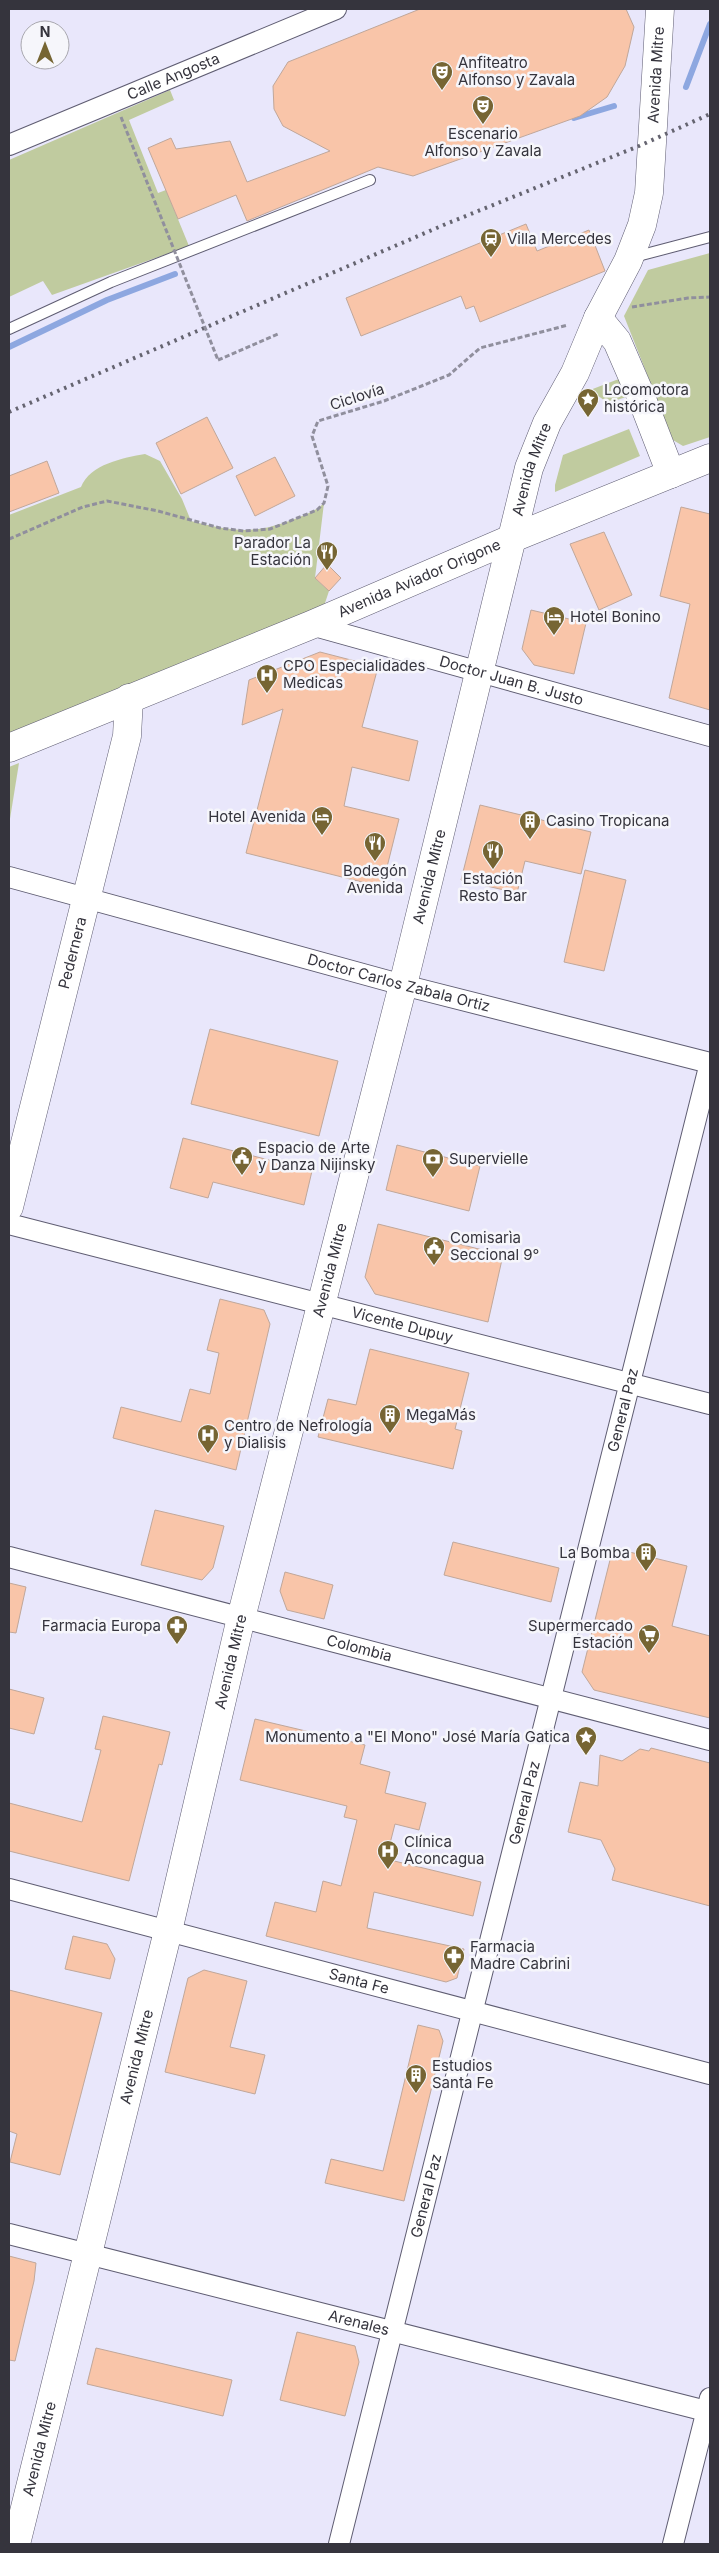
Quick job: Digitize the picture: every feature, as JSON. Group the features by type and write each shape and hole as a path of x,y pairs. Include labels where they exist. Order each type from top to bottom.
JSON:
{"main road":[{"name":"Avenida Mitre","path":"16,2544 168,1931 241,1618 403,986 529,468 547,423 574,373 598,318 629,258 642,225 649,193 660,9"},
{"path":"598,318 617,341 671,474"},
{"name":"Avenida Aviador Origone","path":"9,748 710,458"},
{"name":"Pedernera","path":"9,1207 127,736 128,698"}],"street":[{"name":"Calle Angosta","path":"9,145 303,16 336,9"},
{"name":"Doctor Juan B. Justo","path":"310,625 710,736"},
{"name":"Doctor Carlos Zabala Ortiz","path":"9,877 403,986 710,1063"},
{"name":"General Paz","path":"339,2544 710,1063"},
{"name":"Vicente Dupuy","path":"9,1224 710,1404"},
{"name":"Colombia","path":"9,1557 710,1740"},
{"name":"Santa Fe","path":"9,1889 710,2074"},
{"name":"Arenales","path":"9,2234 88,2256 391,2332 709,2407"},
{"path":"674,2544 709,2407"}],"lane":[{"path":"9,329 112,282 370,180"},
{"path":"629,258 710,237"}],"path":[{"path":"121,117 218,360 278,334"},
{"name":"Ciclovía","path":"9,539 83,507 107,501 158,511 220,528 244,531 270,529 317,510 324,503 328,486 312,436 318,421 384,401 449,375 480,348 598,318 635,306 710,297"}],"green space":[{"path":"170,90 174,100 129,120 158,193 166,190 189,246 52,295 43,281 9,297 9,160"},
{"path":"710,253 710,437 683,446 673,440 624,316 648,270"},
{"path":"624,377 632,395 608,403 590,390"},
{"path":"629,429 640,456 555,492 563,455"},
{"path":"145,454 160,461 182,499 191,521 220,528 256,529 297,518 315,510 324,503 315,578 329,591 323,609 9,739 9,515 81,487 85,479 108,463"},
{"path":"19,763 9,825 9,767"}],"building":[{"name":"Anfiteatro Alfonso y Zavala","path":"420,9 626,9 634,27 625,66 607,97 580,116 413,176 378,167 247,221 236,195 178,219 148,148 171,138 176,149 230,141 247,182 330,151 283,126 274,109 273,86 288,62"},
{"path":"526,224 537,251 589,230 605,271 480,322 474,306 466,309 461,296 361,336 346,298"},
{"path":"207,417 233,468 181,494 156,443"},
{"path":"275,457 295,496 255,516 236,476"},
{"path":"47,461 59,493 9,512 9,476"},
{"path":"681,507 710,514 710,710 669,698 690,604 660,596"},
{"path":"604,532 632,595 599,610 570,544"},
{"name":"Parador La Estación","path":"327,564 341,578 329,591 315,578"},
{"name":"Hotel Bonino","path":"531,610 586,623 574,674 534,665 522,649"},
{"path":"320,652 378,667 362,727 418,741 409,781 352,767 344,806 399,819 382,887 246,853 283,709 242,725 249,680"},
{"name":"Casino Tropicana","path":"480,805 591,832 581,874 525,861 517,893 461,880"},
{"path":"585,870 626,880 604,971 564,962"},
{"path":"210,1029 338,1061 319,1136 191,1104"},
{"name":"Espacio de Arte y Danza Nijinsky","path":"183,1138 312,1171 304,1205 213,1182 208,1198 170,1188"},
{"name":"Supervielle","path":"397,1145 480,1166 469,1211 386,1190"},
{"name":"Comisarìa Seccional 9°","path":"378,1224 503,1255 488,1322 375,1294 365,1277"},
{"path":"220,1299 264,1310 270,1324 236,1470 113,1438 121,1407 181,1422 190,1389 210,1394 219,1353 207,1350"},
{"path":"370,1349 469,1373 455,1429 462,1431 453,1469 318,1437 328,1399 356,1405"},
{"path":"155,1510 224,1526 213,1568 202,1580 141,1565"},
{"path":"453,1542 559,1568 551,1602 444,1575"},
{"name":"Supermercado Estación","path":"613,1548 687,1566 672,1626 710,1636 710,1718 594,1690 582,1672"},
{"path":"285,1572 333,1585 324,1619 287,1610 280,1591"},
{"path":"9,1583 26,1587 16,1633 9,1632"},
{"path":"9,1689 44,1698 34,1734 9,1728"},
{"path":"103,1716 170,1732 162,1765 159,1764 129,1881 9,1851 9,1803 82,1822 101,1750 95,1749"},
{"name":"Clínica Aconcagua","path":"255,1719 365,1745 360,1764 390,1772 385,1793 426,1803 419,1830 395,1824 386,1859 481,1882 473,1916 374,1892 367,1928 464,1949 457,1978 446,1982 266,1936 275,1902 316,1912 323,1881 341,1886 357,1820 344,1817 347,1806 240,1780"},
{"path":"651,1748 710,1763 710,1906 612,1880 615,1869 601,1840 568,1832 580,1782 598,1786 600,1755 622,1761 640,1749 649,1751"},
{"path":"73,1936 107,1944 115,1959 110,1979 65,1969"},
{"path":"204,1970 247,1981 230,2047 265,2055 255,2094 165,2072 188,1978"},
{"path":"9,1990 102,2013 60,2175 10,2162 17,2134 9,2131"},
{"path":"418,2025 439,2030 443,2041 404,2201 325,2183 331,2159 383,2171"},
{"path":"9,2256 36,2263 34,2281 15,2361 9,2360"},
{"path":"297,2332 355,2346 359,2362 345,2416 280,2400"},
{"path":"96,2348 232,2380 223,2416 87,2384"}],"waterway":[{"path":"686,87 710,24"},
{"path":"574,118 614,106"},
{"path":"9,347 107,300 175,274"}],"railway":[{"path":"9,412 446,224 639,146 710,114"}],"place":[{"name":"Anfiteatro Alfonso y Zavala","path":"442,91"},
{"name":"Escenario Alfonso y Zavala","path":"483,125"},
{"name":"Villa Mercedes","path":"491,258"},
{"name":"Locomotora histórica","path":"588,418"},
{"name":"Parador La Estación","path":"327,571"},
{"name":"Hotel Bonino","path":"554,636"},
{"name":"CPO Especialidades Medicas","path":"267,694"},
{"name":"Hotel Avenida","path":"322,836"},
{"name":"Casino Tropicana","path":"530,840"},
{"name":"Bodegón Avenida","path":"375,862"},
{"name":"Estación Resto Bar","path":"493,870"},
{"name":"Espacio de Arte y Danza Nijinsky","path":"242,1176"},
{"name":"Supervielle","path":"433,1178"},
{"name":"Comisarìa Seccional 9°","path":"434,1266"},
{"name":"MegaMás","path":"390,1434"},
{"name":"Centro de Nefrología y Dialisis","path":"208,1454"},
{"name":"La Bomba","path":"646,1572"},
{"name":"Farmacia Europa","path":"177,1645"},
{"name":"Supermercado Estación","path":"649,1654"},
{"name":"Monumento a \"El Mono\" José María Gatica","path":"586,1756"},
{"name":"Clínica Aconcagua","path":"388,1870"},
{"name":"Farmacia Madre Cabrini","path":"454,1975"},
{"name":"Estudios Santa Fe","path":"416,2094"}]}
